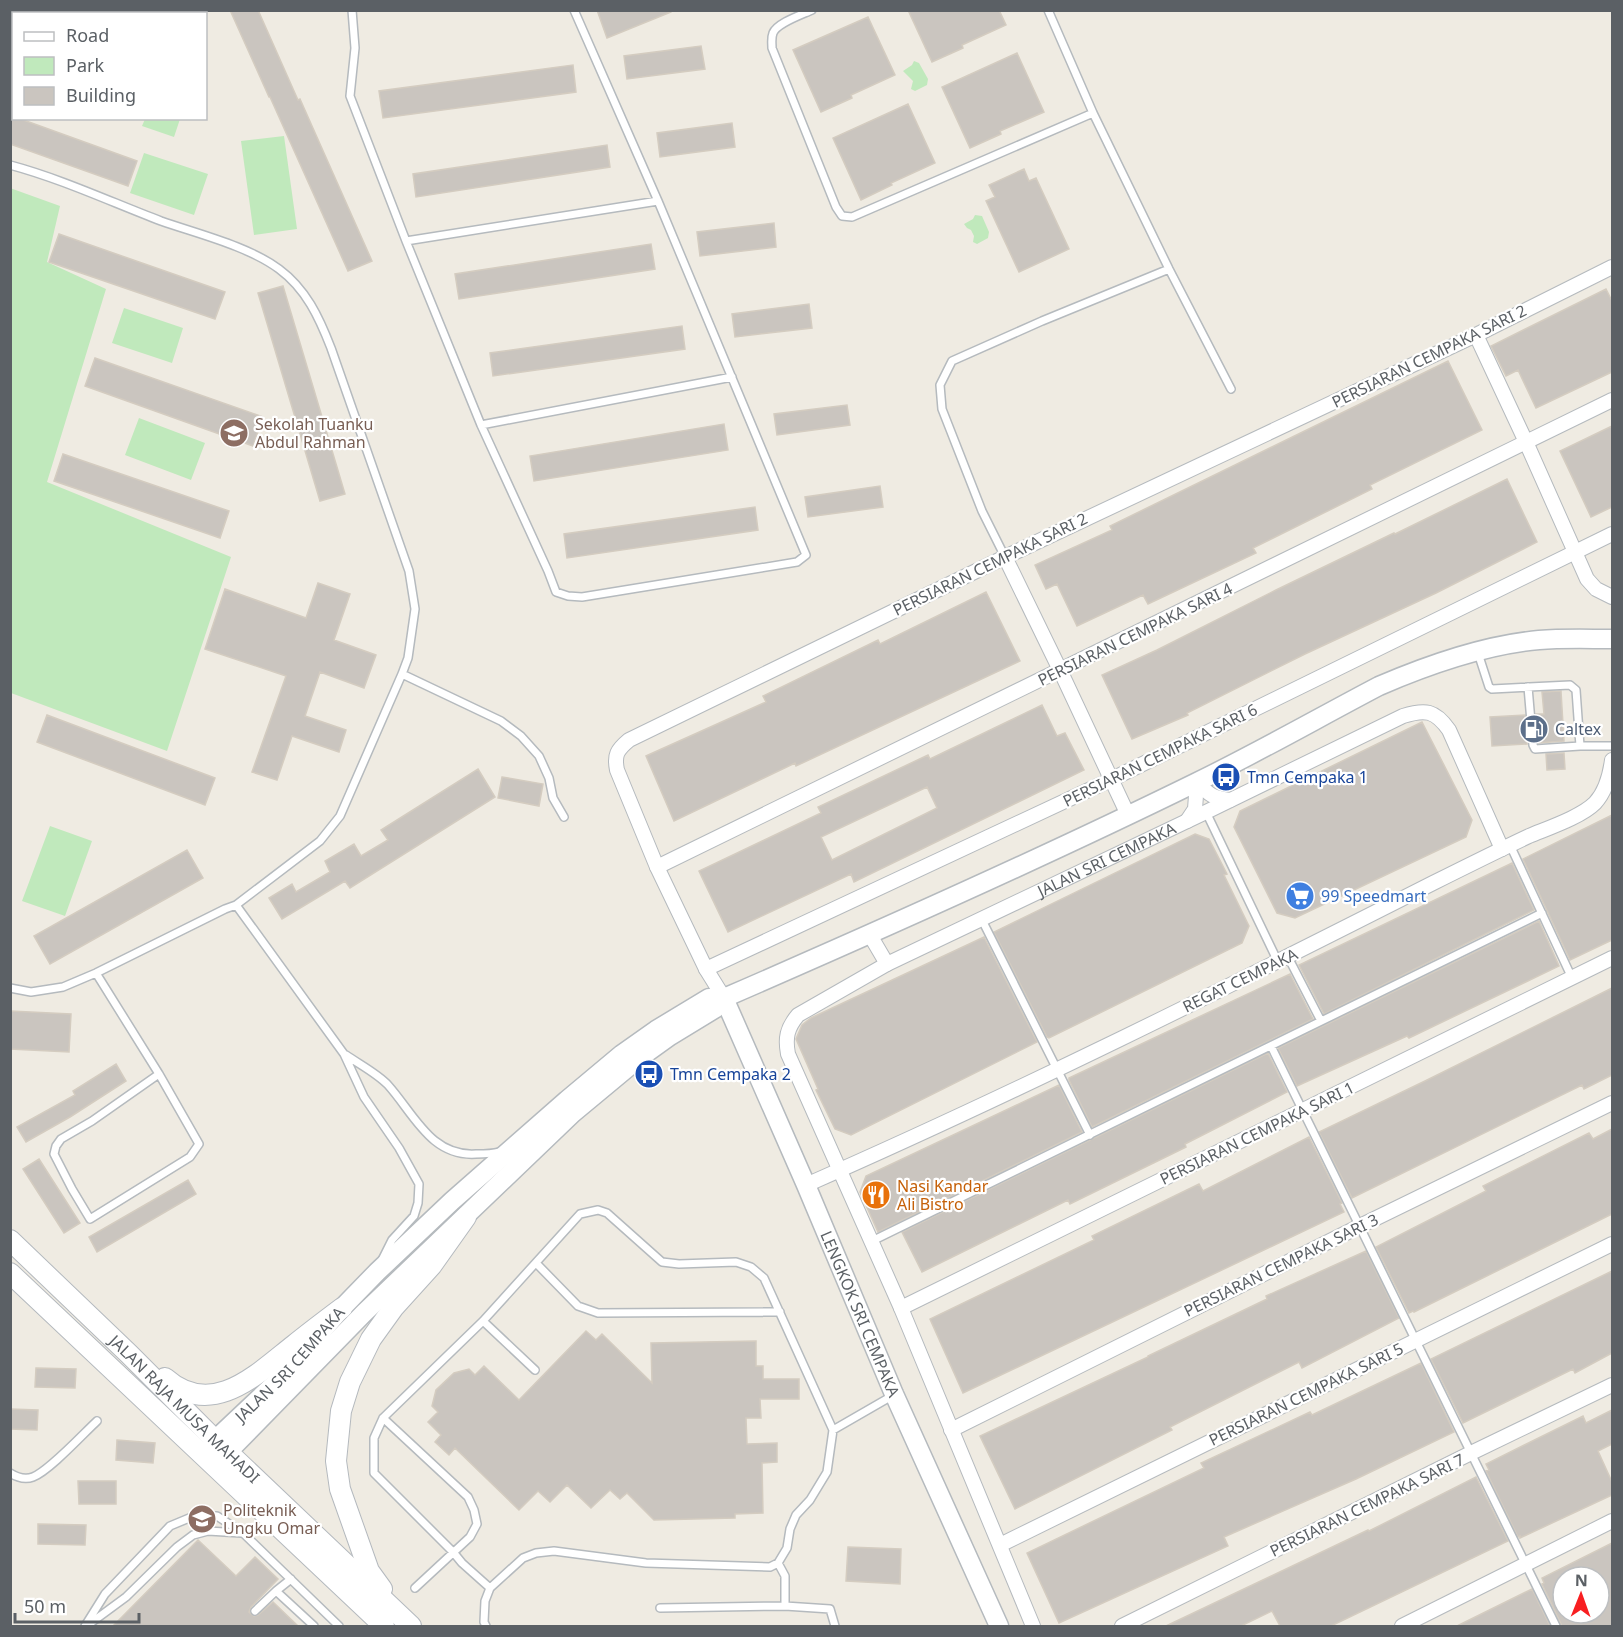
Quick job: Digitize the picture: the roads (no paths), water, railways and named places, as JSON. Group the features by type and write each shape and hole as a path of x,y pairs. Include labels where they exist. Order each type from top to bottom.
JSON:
{"main road":[{"path":"398,1622 369,1571 340,1489 336,1461 341,1411 350,1382 371,1339 394,1307 432,1265 466,1217"},
{"name":"JALAN RAJA MUSA MAHADI","path":"10,1240 129,1354 398,1622"},
{"name":"JALAN RAJA MUSA MAHADI","path":"10,1273 206,1459 398,1622"},
{"path":"129,1354 141,1356 174,1386 191,1394 214,1394 252,1379 342,1308"}],"street":[{"name":"PERSIARAN CEMPAKA SARI 2","path":"724,998 705,969 657,867 617,771 615,759 619,748 628,740 1612,267"},
{"path":"1476,334 1587,579 1596,589 1612,597"},
{"name":"PERSIARAN CEMPAKA SARI 4","path":"657,867 1612,400"},
{"name":"PERSIARAN CEMPAKA SARI 6","path":"705,969 1110,780 1612,534"},
{"path":"1005,557 1128,816"},
{"name":"JALAN SRI CEMPAKA","path":"222,1446 342,1308 452,1202 599,1073 656,1030 709,998 724,998 870,935 1128,816 1379,686 1406,675 1478,651 1538,640 1612,639"},
{"name":"JALAN SRI CEMPAKA","path":"840,1169 788,1054 786,1040 789,1026 798,1015 887,964 1415,712 1430,713 1441,718 1506,847"},
{"name":"REGAT CEMPAKA","path":"806,1185 1057,1069 1581,812 1595,803 1603,791 1609,778 1612,760"},
{"path":"1197,782 1206,793 1215,798 1230,800"},
{"path":"1187,821 1195,809 1197,782"},
{"path":"870,935 887,964"},
{"name":"PERSIARAN CEMPAKA SARI 1","path":"901,1308 1612,958"},
{"name":"JALAN SRI CEMPAKA","path":"206,1459 466,1217 573,1113 638,1059 670,1036 718,1007 724,998"},
{"name":"LENGKOK SRI CEMPAKA","path":"724,998 894,1394 999,1626"},
{"name":"PERSIARAN CEMPAKA SARI 3","path":"951,1430 1612,1103"},
{"path":"840,1169 901,1308 1033,1626"},
{"name":"PERSIARAN CEMPAKA SARI 5","path":"1000,1545 1612,1244"},
{"name":"PERSIARAN CEMPAKA SARI 7","path":"1122,1626 1612,1385"},
{"path":"1402,1626 1612,1521"}],"lane":[{"path":"352,10 355,48 350,96 481,425 556,592 582,597 797,561 806,555 658,201 574,10"},
{"path":"812,10 791,19 776,29 771,35 772,48 836,207 842,216 852,217 1093,113"},
{"path":"1048,10 1093,113 1169,268 1232,389"},
{"path":"10,165 36,172 257,255 280,269 302,289 319,316 331,348 409,571 415,609 408,658 402,674 340,816 320,841 236,905 96,973 63,987 32,992 10,988"},
{"path":"406,241 658,201"},
{"path":"1005,557 982,511 942,409 940,386 952,361 1169,268"},
{"path":"481,425 732,377"},
{"path":"1478,651 1489,687 1492,689 1570,685 1576,690 1580,746"},
{"path":"402,674 501,721 521,736 539,756 549,778 553,798 564,817"},
{"path":"1528,687 1535,749 1612,746"},
{"path":"1206,812 1283,959 1321,1021"},
{"path":"1506,847 1542,913 1572,978"},
{"path":"236,905 344,1054 364,1097 399,1148 419,1184 418,1203 414,1216 392,1240 377,1272"},
{"path":"872,1241 1542,913"},
{"path":"982,920 1090,1135"},
{"path":"96,973 159,1074 199,1144 190,1157 90,1219 54,1154 56,1146 62,1139 159,1074"},
{"path":"1271,1046 1556,1626"},
{"path":"344,1054 386,1083 431,1140 452,1152 470,1155 494,1154 516,1146"},
{"path":"486,1626 484,1622 485,1601 490,1588 523,1558 536,1552 554,1551 646,1563 770,1567 778,1563 787,1548 790,1529 796,1515 810,1500 828,1472 833,1430 764,1278 751,1267 736,1262 678,1264 662,1262 607,1213 598,1210 580,1214 483,1321 383,1418 374,1438 374,1473 462,1563 490,1588"},
{"path":"536,1263 578,1306 597,1313 780,1312"},
{"path":"483,1321 535,1370"},
{"path":"833,1430 894,1394"},
{"path":"383,1418 468,1497 477,1524 470,1537 415,1588"},
{"path":"10,1473 18,1478 30,1478 42,1473 98,1421"},
{"path":"86,1626 105,1594 170,1526 194,1516 217,1516 243,1533 339,1626"},
{"path":"86,1626 126,1598 177,1547 193,1535 208,1531 243,1533"},
{"path":"778,1563 785,1576 784,1606"},
{"path":"255,1611 291,1579"},
{"path":"276,1591 314,1626"},
{"path":"660,1608 784,1606 830,1609 834,1626"}],"place":[{"name":"Sekolah Tuanku Abdul Rahman","path":"234,433"},
{"name":"Caltex","path":"1534,729"},
{"name":"Tmn Cempaka 1","path":"1226,777"},
{"name":"99 Speedmart","path":"1300,896"},
{"name":"Tmn Cempaka 2","path":"649,1074"},
{"name":"Nasi Kandar Ali Bistro","path":"876,1195"},
{"name":"Politeknik Ungku Omar","path":"202,1519"}]}
